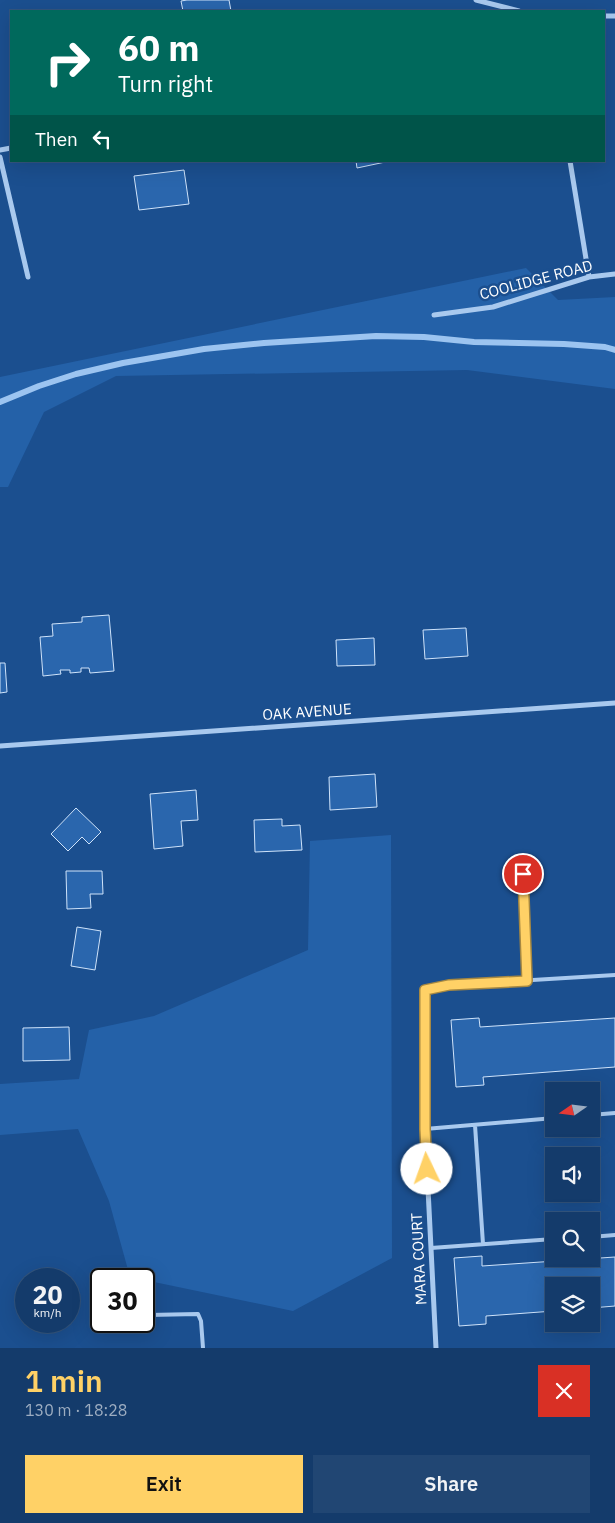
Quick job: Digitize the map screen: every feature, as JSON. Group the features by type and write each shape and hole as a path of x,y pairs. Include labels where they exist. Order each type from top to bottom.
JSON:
{"street":[{"path":"476,0 515,10"},
{"path":"0,157 28,277"},
{"path":"570,162 589,277"},
{"name":"COOLIDGE ROAD","path":"434,315 493,307 589,277 615,274"},
{"name":"OAK AVENUE","path":"0,746 615,703"},
{"name":"MARA COURT","path":"425,990 425,1129 436,1348"}],"lane":[{"path":"523,874 527,981"},
{"path":"425,990 449,985 615,975"},
{"path":"600,1114 615,1113"},
{"path":"425,1129 545,1119"},
{"path":"475,1125 483,1244"},
{"path":"600,1236 615,1235"},
{"path":"431,1248 545,1240"},
{"path":"155,1315 198,1314 201,1321 203,1348"}],"shaded area":[{"path":"526,268 558,300 615,297 615,389 467,370 116,376 44,412 8,487 0,487 0,377"},
{"path":"391,835 392,1258 293,1311 155,1282 155,1268 128,1268 109,1201 78,1129 0,1135 0,1084 79,1079 89,1030 154,1016 308,950 310,841"}],"building":[{"path":"229,0 231,10 183,10 181,1"},
{"path":"356,162 385,162 357,168"},
{"path":"184,170 189,204 139,210 134,176"},
{"path":"109,615 114,671 90,673 89,668 81,668 81,672 70,673 70,670 60,670 61,674 43,676 40,637 53,636 52,624 82,622 82,617"},
{"path":"466,628 468,656 425,659 423,630"},
{"path":"374,638 375,665 337,666 336,640"},
{"path":"0,663 5,663 7,692 0,693"},
{"path":"375,774 377,807 330,810 329,777"},
{"path":"196,790 198,820 181,821 183,846 154,849 150,794"},
{"path":"76,808 101,832 89,844 82,837 68,851 51,834"},
{"path":"282,819 282,826 300,825 302,850 255,852 254,820"},
{"path":"66,871 102,871 103,894 90,894 91,908 67,909"},
{"path":"77,927 101,931 95,970 71,966"},
{"path":"479,1018 480,1027 615,1018 615,1067 483,1077 484,1085 456,1087 451,1020"},
{"path":"69,1027 70,1060 23,1061 23,1028"},
{"path":"482,1256 482,1266 545,1262 545,1267 600,1267 600,1258 615,1257 615,1306 600,1307 600,1277 545,1277 545,1312 486,1316 486,1324 459,1326 454,1258"}],"waterway":[{"path":"0,402 39,386 76,374 123,363 204,349 264,343 376,336 424,337 474,342 564,344 605,347 615,350"}],"route":[{"path":"427,1169 425,1129 425,990 449,985 527,981 523,874"}]}
